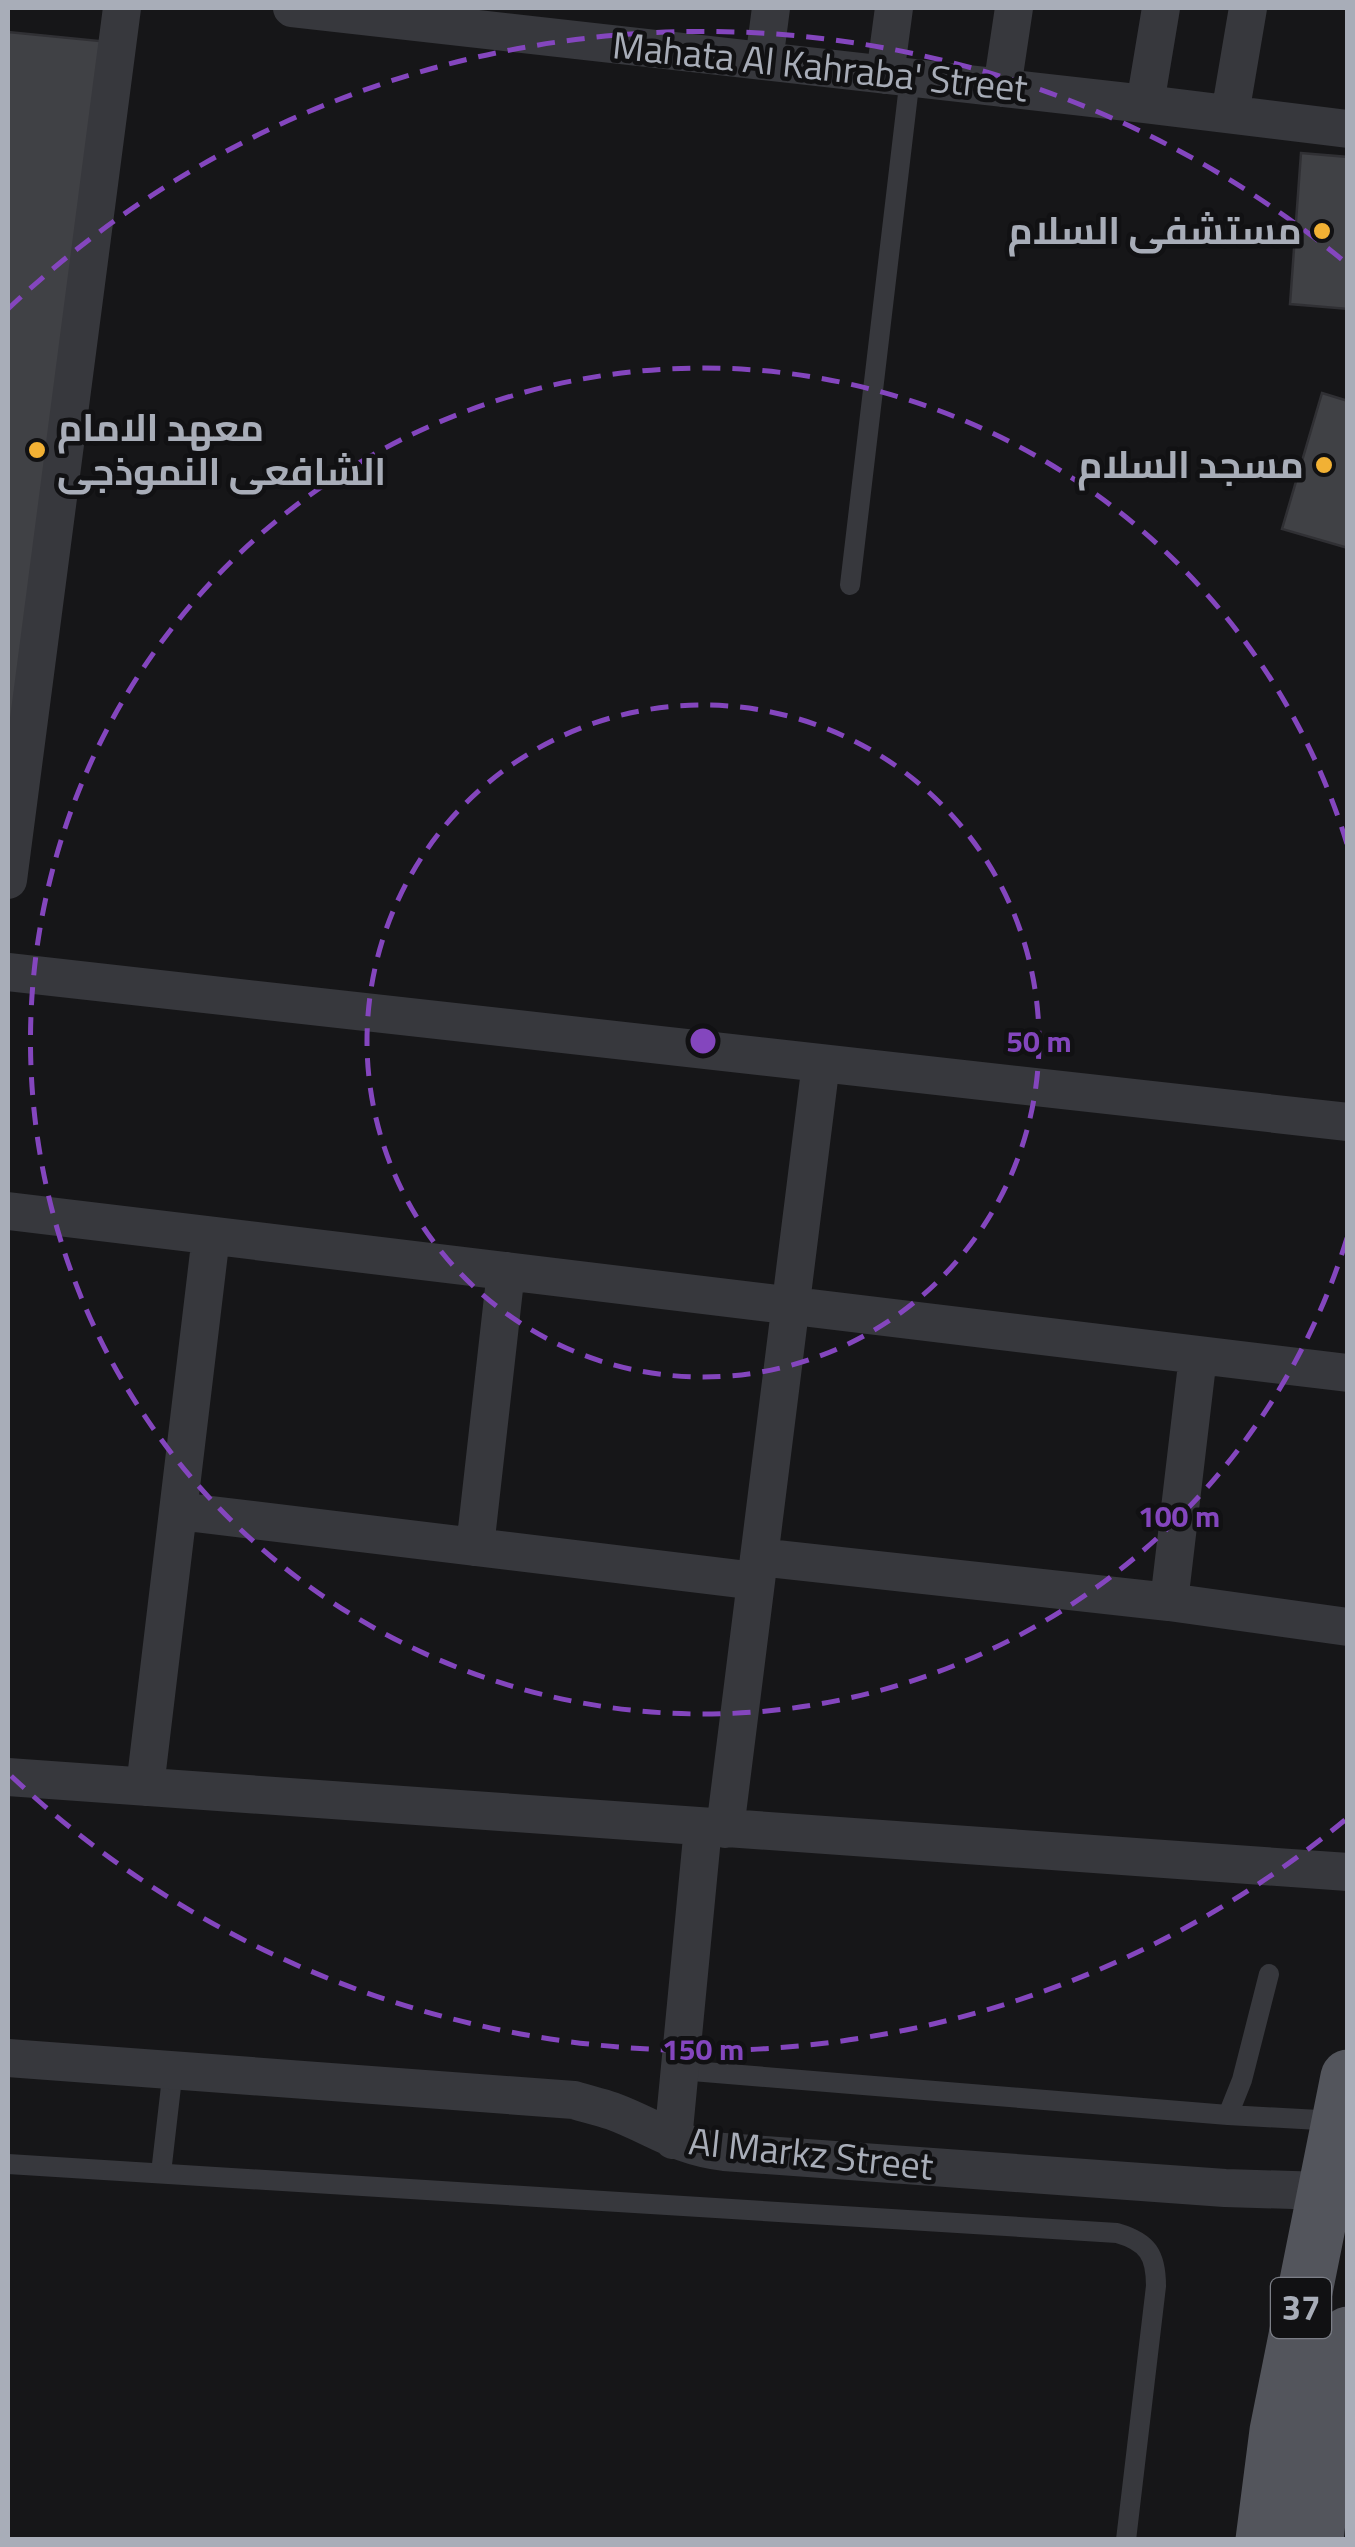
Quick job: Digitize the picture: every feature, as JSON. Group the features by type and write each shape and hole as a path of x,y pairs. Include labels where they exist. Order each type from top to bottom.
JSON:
{"main road":[{"name":"37","path":"1264,2540 1277,2431 1344,2099"},
{"name":"37","path":"1316,2540 1338,2432 1348,2334"}],"street":[{"path":"9,856 122,8"},
{"name":"Mahata Al Kahraba' Street","path":"292,8 599,25 764,61 1348,129"},
{"path":"764,61 771,8"},
{"path":"894,8 897,76"},
{"path":"1002,88 1014,8"},
{"path":"1145,104 1161,8"},
{"path":"1230,114 1248,8"},
{"path":"8,972 1348,1122"},
{"path":"673,2140 714,1828 758,1569 822,1063"},
{"path":"8,1212 1348,1373"},
{"path":"145,1787 212,1236"},
{"path":"475,1547 506,1272"},
{"path":"1169,1602 1198,1356"},
{"path":"178,1512 475,1547 1169,1602 1348,1627"},
{"path":"8,1778 1348,1872"},
{"name":"Al Markz Street","path":"8,2058 574,2100 613,2112 697,2149 724,2152 1324,2192"}],"lane":[{"path":"850,585 897,76"},
{"path":"1228,2115 1242,2080 1269,1974"},
{"path":"160,2173 173,2068"},
{"path":"680,2070 1228,2115 1344,2099"},
{"path":"8,2164 1117,2233 1134,2238 1148,2250 1156,2268 1156,2286 1126,2540"}],"building":[{"name":"معهد الامام الشافعى النموذجى","path":"8,32 110,42 8,858"},
{"name":"مستشفى السلام","path":"1301,153 1348,157 1348,309 1290,304"},
{"name":"مسجد السلام","path":"1322,393 1348,401 1348,548 1282,529"}],"place":[{"name":"مستشفى السلام","path":"1322,231"},
{"name":"معهد الامام الشافعى النموذجى","path":"37,450"},
{"name":"مسجد السلام","path":"1324,465"}]}
